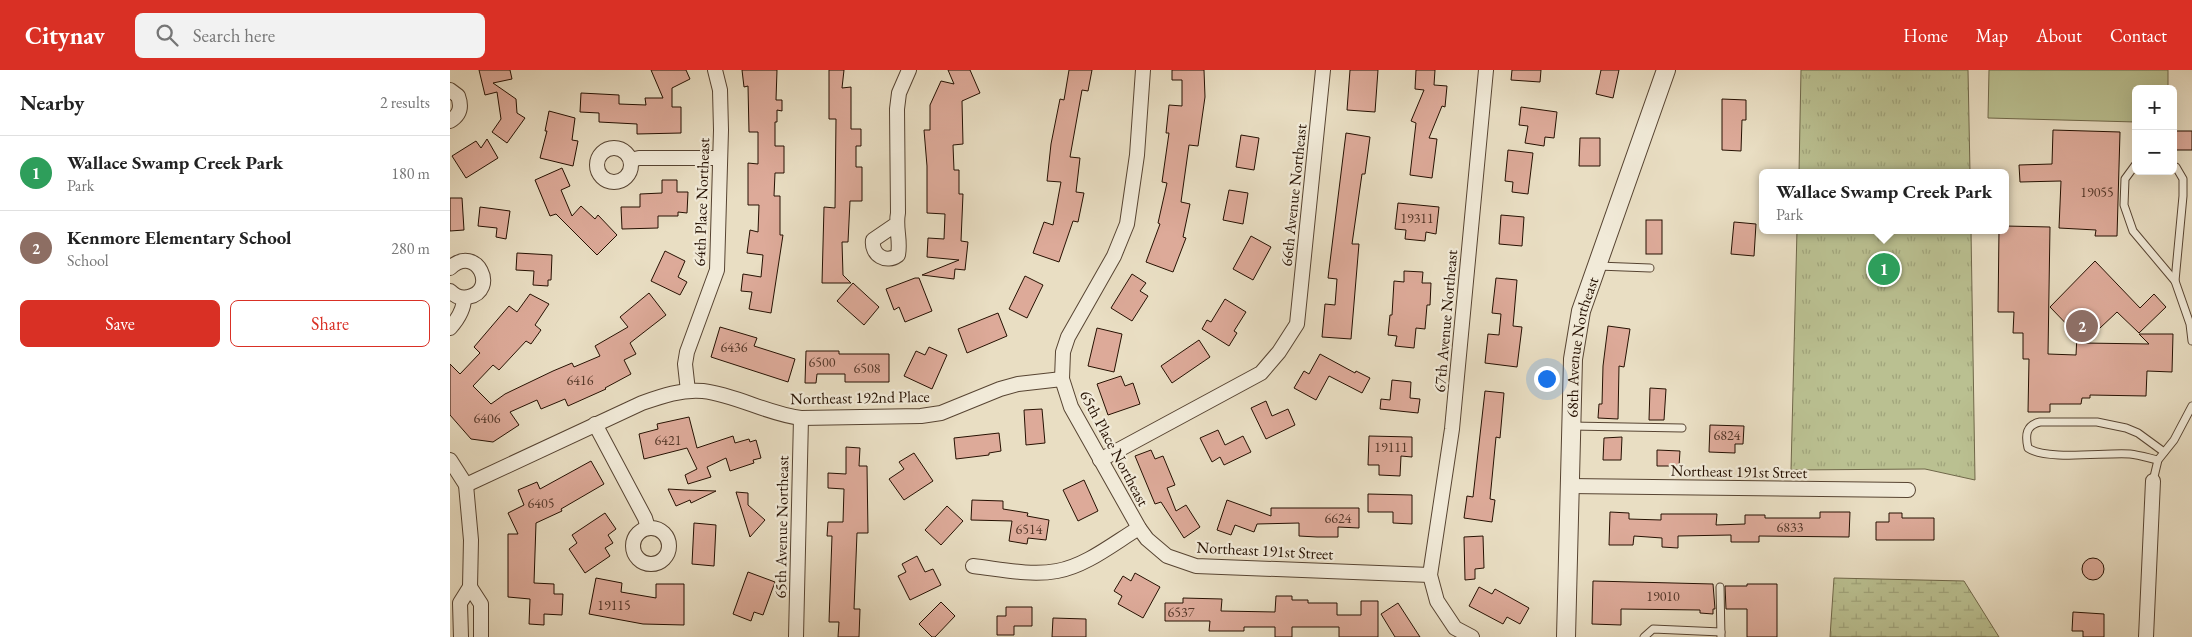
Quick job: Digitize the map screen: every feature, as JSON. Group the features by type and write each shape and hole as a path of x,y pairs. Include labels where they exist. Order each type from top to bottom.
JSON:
{"street":[{"name":"64th Place Northeast","path":"688,391 685,364 687,352 717,270 721,106 715,70"},
{"path":"895,225 898,213 897,109 899,94 909,70"},
{"name":"65th Place Northeast","path":"1139,528 1071,407 1062,379 1062,361 1068,338 1114,256 1127,224 1137,154 1143,70"},
{"name":"66th Avenue Northeast","path":"1100,460 1261,373 1279,352 1297,324 1323,70"},
{"name":"67th Avenue Northeast","path":"1430,574 1452,429 1486,70"},
{"name":"68th Avenue Northeast","path":"1566,637 1573,359 1582,311 1666,70"},
{"path":"450,90 458,96 461,108 455,118 450,121"},
{"path":"631,160 639,158 720,158"},
{"path":"450,268 460,261 471,262 483,274 482,286 475,295 464,298 458,297 450,290"},
{"path":"450,328 457,320 464,306 464,298"},
{"name":"Northeast 192nd Place","path":"466,485 642,402 688,391 717,394 786,416 801,418 921,416 949,410 1000,389 1018,384 1062,379"},
{"name":"65th Avenue Northeast","path":"796,637 801,418"},
{"path":"595,424 645,518 648,528"},
{"path":"450,460 466,485 471,533 470,587 460,604 461,637"},
{"path":"2146,637 2153,481"},
{"name":"Northeast 191st Street","path":"1569,486 1908,490"},
{"path":"973,566 1030,572 1059,571 1084,562 1139,528"},
{"name":"Northeast 191st Street","path":"1139,528 1162,553 1176,561 1196,566 1430,574"},
{"path":"1430,574 1437,601 1455,628 1472,637"},
{"path":"470,587 481,604 481,637"}],"lane":[{"path":"2132,169 2125,179 2124,205 2133,231 2175,281 2190,324 2192,341"},
{"path":"2175,281 2184,196 2183,179 2177,169"},
{"path":"1598,266 1650,268"},
{"path":"2153,481 2158,460 2174,440 2192,406"},
{"path":"2158,460 2131,454 2055,454 2028,448 2026,438 2028,429 2033,424 2040,422 2097,422 2138,432 2164,452"},
{"path":"1571,426 1682,428"},
{"path":"1644,637 1653,629 1721,634 1720,587"}],"green space":[{"path":"1801,70 1968,70 1970,169 1799,169"},
{"path":"1989,70 2168,70 2168,85 2132,85 2132,122 1988,118"},
{"path":"1797,234 1971,234 1975,480 1925,469 1791,470"},
{"path":"1834,578 1964,581 1999,637 1830,637"}],"building":[{"path":"479,70 510,70 512,79 493,83 516,99 517,113 525,118 507,143 492,132 501,119 497,92 485,95"},
{"path":"651,70 686,70 690,79 672,88 672,107 681,107 681,133 637,134 637,124 599,122 599,113 580,112 581,93 619,95 619,104 646,105 645,98 663,98"},
{"path":"742,70 777,70 776,100 782,100 782,111 777,110 777,122 775,122 775,146 784,146 784,173 775,173 774,196 780,196 780,235 783,235 771,313 749,309 752,292 741,291 743,274 761,277 763,255 747,253 750,230 758,232 759,205 748,205 748,163 758,164 758,132 749,132 748,86 744,87"},
{"path":"829,70 844,70 842,88 851,87 851,129 861,129 861,146 856,146 856,167 862,167 862,201 850,201 848,242 842,242 843,275 851,283 822,283 824,207 835,208 836,119 829,119"},
{"path":"948,70 970,70 980,93 962,101 963,144 953,145 954,170 959,170 959,194 963,194 961,241 968,242 965,270 955,269 954,279 922,275 959,260 927,257 928,238 944,239 945,214 927,213 927,166 924,130 930,130 930,105 941,81 954,84"},
{"path":"1069,70 1092,70 1088,91 1082,90 1070,157 1080,158 1076,192 1084,193 1078,222 1073,221 1059,262 1033,253 1044,222 1053,225 1061,182 1047,181 1051,144 1060,99 1064,100"},
{"path":"1172,70 1204,70 1205,97 1198,146 1189,145 1181,202 1190,204 1183,237 1186,238 1173,272 1146,262 1160,224 1158,223 1167,183 1162,182 1169,133 1166,133 1169,105 1182,106 1182,80 1172,80"},
{"path":"1350,70 1378,70 1375,112 1347,110"},
{"path":"1416,70 1435,70 1434,85 1447,86 1445,107 1442,106 1429,138 1437,139 1432,178 1410,175 1416,123 1411,121 1424,90 1415,89"},
{"path":"1512,70 1541,70 1540,82 1511,80"},
{"path":"1601,70 1619,70 1613,98 1596,94"},
{"path":"1722,99 1746,100 1746,120 1742,120 1741,151 1722,150"},
{"path":"1521,107 1557,112 1554,138 1545,137 1544,146 1525,143 1528,126 1519,125"},
{"path":"549,111 575,118 572,140 578,141 573,166 540,158 547,131 545,131"},
{"path":"2053,130 2120,132 2117,236 2095,236 2096,230 2059,228 2061,181 2020,182 2019,165 2052,164"},
{"path":"2177,131 2192,131 2192,150 2177,150"},
{"path":"1346,133 1370,137 1365,174 1362,174 1352,244 1359,244 1351,339 1322,337 1325,304 1335,305 1337,279 1328,278"},
{"path":"1241,135 1259,138 1254,170 1236,167"},
{"path":"1580,138 1600,138 1600,166 1579,166"},
{"path":"487,139 498,158 466,178 452,156 476,141 481,148"},
{"path":"1508,150 1533,153 1528,194 1512,192 1513,182 1505,181"},
{"path":"562,168 570,186 561,190 572,216 581,206 595,219 598,215 617,235 597,255 556,214 550,216 535,180"},
{"path":"662,180 677,180 677,192 688,192 687,213 678,212 678,216 658,216 658,228 622,229 621,207 640,207 640,194 662,193"},
{"path":"1229,190 1248,193 1243,224 1223,220"},
{"path":"450,198 462,198 464,230 450,231"},
{"path":"1398,203 1439,207 1436,234 1426,232 1425,241 1405,239 1406,230 1395,229"},
{"path":"480,207 510,211 506,239 496,237 497,228 478,226"},
{"path":"1501,215 1524,217 1522,246 1499,244"},
{"path":"1646,220 1662,220 1662,254 1646,254"},
{"path":"1734,222 1756,224 1754,256 1731,254"},
{"path":"2009,226 2050,227 2048,354 2076,355 2077,335 2050,307 2095,261 2140,308 2154,294 2166,307 2139,333 2117,312 2084,343 2149,344 2139,334 2173,334 2172,372 2147,371 2146,396 2090,395 2090,398 2082,398 2081,404 2050,404 2050,412 2028,412 2029,359 2023,359 2023,333 2013,333 2014,312 1998,312 1999,234 2009,234"},
{"path":"1251,236 1271,247 1253,280 1233,269"},
{"path":"665,251 685,261 678,277 687,282 680,295 651,281"},
{"path":"517,253 552,255 551,280 548,280 548,286 533,285 534,271 516,270"},
{"path":"1404,271 1423,272 1422,283 1431,283 1430,305 1427,305 1425,329 1416,328 1414,348 1395,346 1397,336 1388,335 1390,315 1392,315 1394,281 1404,282"},
{"path":"1132,274 1146,283 1140,291 1148,296 1132,321 1111,308"},
{"path":"1025,276 1043,285 1027,318 1009,309"},
{"path":"919,278 932,311 905,322 899,307 894,310 886,289"},
{"path":"1496,278 1517,280 1513,326 1522,327 1517,367 1485,363 1488,334 1499,335 1501,314 1492,313"},
{"path":"853,283 879,307 864,325 837,301"},
{"path":"649,293 666,315 630,343 636,354 624,360 631,374 606,389 568,406 565,399 541,409 537,400 510,412 519,425 493,442 471,439 450,415 450,364 460,374 480,353 474,347 509,306 517,312 530,294 549,304 535,325 541,330 531,344 526,341 499,370 493,365 473,386 491,404 505,394 553,371 572,363 574,367 600,356 595,346 628,327 620,317"},
{"path":"1225,299 1246,312 1234,331 1237,333 1229,346 1202,329 1207,320 1211,322"},
{"path":"998,313 1007,336 967,353 958,329"},
{"path":"1608,326 1630,329 1624,367 1619,366 1618,419 1598,418 1599,404 1602,404 1603,366"},
{"path":"720,327 757,338 754,346 795,359 788,382 711,357"},
{"path":"1097,328 1122,334 1114,372 1088,366"},
{"path":"1199,340 1210,357 1172,383 1161,366"},
{"path":"929,347 947,355 932,389 904,376 916,351 925,355"},
{"path":"806,351 839,351 839,354 889,354 889,382 845,382 845,374 817,374 816,383 805,383"},
{"path":"1320,354 1355,373 1356,371 1370,378 1362,393 1329,376 1316,400 1294,388 1304,371 1309,374"},
{"path":"1121,376 1125,386 1133,383 1140,404 1108,415 1097,384"},
{"path":"1392,380 1411,382 1410,398 1420,399 1418,413 1380,409 1381,399 1390,400"},
{"path":"1650,388 1666,389 1664,420 1649,420"},
{"path":"1485,391 1504,393 1500,438 1496,437 1490,499 1495,500 1492,522 1464,518 1467,496 1473,497"},
{"path":"1266,401 1272,416 1288,409 1295,425 1266,439 1251,408"},
{"path":"1042,409 1045,443 1026,445 1024,410"},
{"path":"689,417 697,448 733,436 735,443 749,439 750,442 756,440 761,458 753,460 754,463 730,471 726,458 707,467 711,477 688,484 685,475 697,469 687,448 644,459 639,434 658,429 657,424"},
{"path":"1710,425 1744,426 1743,444 1735,444 1735,453 1709,452"},
{"path":"1218,430 1225,445 1243,436 1251,452 1224,465 1220,457 1212,462 1200,438"},
{"path":"999,433 1001,451 989,453 989,455 956,459 954,438"},
{"path":"1369,436 1412,437 1412,457 1401,456 1400,476 1379,475 1379,465 1368,465"},
{"path":"1622,437 1621,460 1603,460 1604,438"},
{"path":"846,447 860,448 859,466 867,466 868,533 857,533 854,609 860,609 859,637 838,637 839,622 829,622 832,536 827,536 828,522 843,522 844,489 828,488 828,473 846,474"},
{"path":"1151,450 1155,459 1163,456 1175,485 1167,488 1176,511 1186,505 1200,527 1184,538 1161,502 1155,504 1135,456"},
{"path":"1657,450 1680,451 1679,466 1657,466"},
{"path":"914,453 933,481 904,500 889,479 904,469 899,462"},
{"path":"591,461 604,484 561,509 562,511 536,523 534,583 554,584 554,594 563,594 562,615 544,614 544,625 529,624 530,599 508,597 508,534 518,534 508,513 524,505 518,490 537,482 540,489"},
{"path":"1084,480 1098,511 1078,521 1063,490"},
{"path":"668,489 716,491 691,503 690,500 676,506"},
{"path":"736,492 748,493 748,505 765,520 750,537"},
{"path":"1368,494 1412,495 1412,524 1393,523 1393,512 1368,512"},
{"path":"972,500 1003,501 1003,509 1028,513 1027,516 1049,520 1046,540 1028,538 1027,544 1009,541 1012,521 971,520"},
{"path":"1227,500 1271,516 1271,508 1359,508 1359,528 1338,527 1338,537 1317,537 1299,536 1299,523 1257,524 1254,532 1235,525 1231,535 1217,530"},
{"path":"947,506 963,521 941,545 925,530"},
{"path":"1610,512 1629,513 1629,519 1661,520 1661,514 1717,514 1716,525 1745,524 1745,515 1765,515 1765,518 1820,518 1820,512 1850,512 1849,537 1759,536 1759,542 1731,542 1731,535 1678,536 1678,548 1662,547 1662,538 1634,536 1633,545 1609,545"},
{"path":"605,513 616,529 608,535 613,543 605,548 610,556 585,573 569,549 577,543 572,535"},
{"path":"1889,513 1902,513 1902,518 1934,518 1934,540 1876,540 1876,522 1889,522"},
{"path":"694,523 716,525 714,566 692,564"},
{"path":"1483,536 1484,568 1475,569 1475,579 1465,580 1464,537"},
{"path":"917,556 925,572 933,569 941,585 910,600 898,576 906,572 902,564"},
{"path":"2093,558 2101,561 2104,569 2101,577 2093,580 2085,577 2082,569 2085,561"},
{"path":"748,572 775,582 763,615 754,612 751,621 733,614"},
{"path":"1135,573 1160,587 1143,618 1118,604 1122,596 1114,591 1123,576 1131,581"},
{"path":"596,578 622,583 621,592 656,598 656,584 684,584 684,625 643,624 589,614"},
{"path":"1593,581 1713,584 1715,609 1713,609 1713,614 1700,613 1700,610 1621,609 1621,625 1592,624"},
{"path":"1747,584 1777,584 1777,637 1747,637 1747,609 1726,609 1725,586 1747,586"},
{"path":"1479,587 1492,594 1495,589 1529,608 1520,624 1507,617 1503,624 1469,606"},
{"path":"1276,596 1292,596 1292,600 1308,600 1308,603 1337,603 1337,615 1361,615 1361,601 1378,601 1378,637 1339,637 1339,627 1292,627 1292,637 1275,637 1275,627 1244,627 1244,631 1209,631 1210,621 1165,621 1165,603 1183,603 1183,598 1222,599 1221,611 1275,612"},
{"path":"941,602 955,616 935,637 932,637 919,624"},
{"path":"1398,603 1420,637 1395,637 1381,614"},
{"path":"1006,607 1032,607 1032,626 1014,626 1014,635 997,635 997,616 1006,616"},
{"path":"2073,612 2104,614 2104,637 2083,637 2083,631 2072,631"},
{"path":"1053,618 1086,619 1086,637 1052,637"}],"place":[{"name":"Wallace Swamp Creek Park","path":"1884,269"},
{"name":"Kenmore Elementary School","path":"2082,326"}]}
